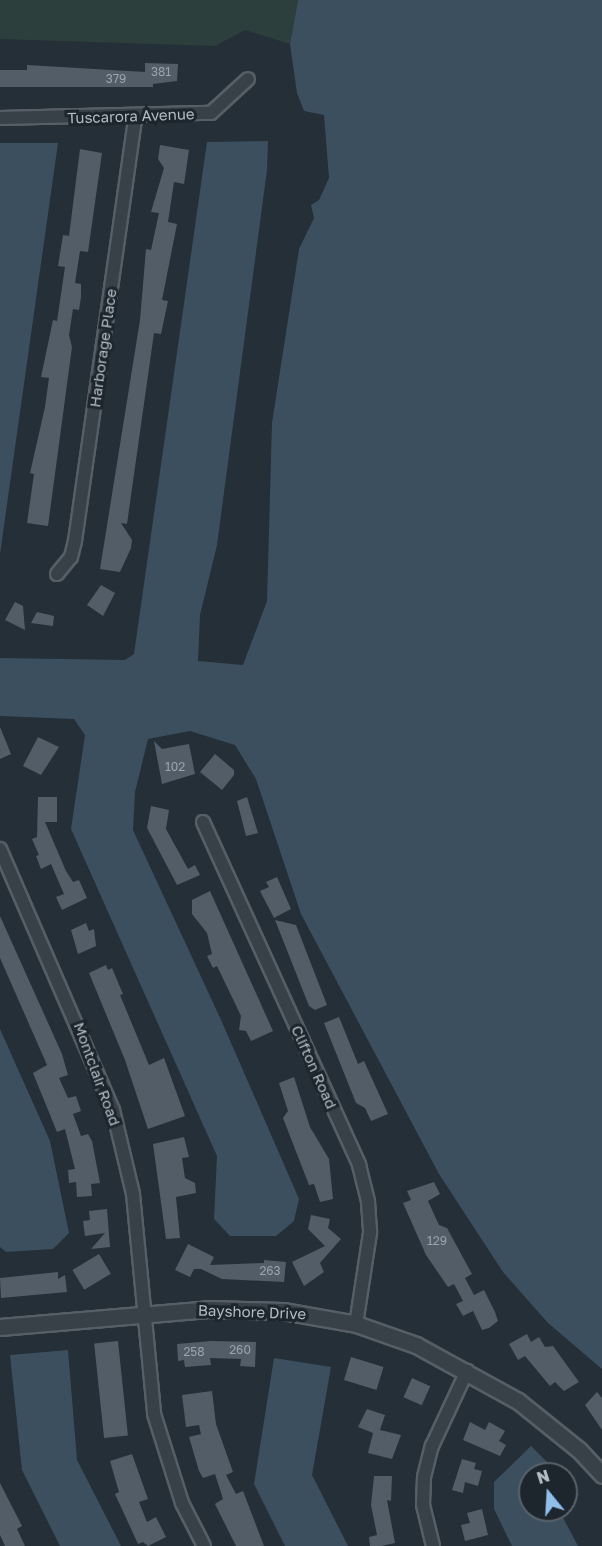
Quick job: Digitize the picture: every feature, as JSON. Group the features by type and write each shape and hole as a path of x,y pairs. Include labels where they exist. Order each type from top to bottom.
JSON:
{"street":[{"name":"Tuscarora Avenue","path":"0,118 135,117 211,113 248,79"},
{"name":"Harborage Place","path":"57,574 71,557 75,541 135,117"},
{"name":"Clifton Road","path":"203,822 359,1165 368,1202 370,1233 357,1324"},
{"name":"Montclair Road","path":"0,849 81,1029 113,1110 133,1194 147,1313 154,1414 182,1503 204,1546"},
{"name":"Bayshore Drive","path":"0,1327 147,1313 283,1311 357,1324 416,1345 467,1371 544,1420 602,1475"},
{"path":"433,1546 423,1504 424,1477 432,1446 467,1371"}],"green space":[{"path":"0,0 298,0 290,44 245,30 215,46 0,39"}],"water":[{"path":"298,0 602,0 602,1369 548,1323 503,1272 439,1174 301,914 256,779 235,745 190,731 148,739 135,792 133,830 222,1022 299,1199 294,1221 276,1236 230,1236 214,1219 217,1156 71,829 85,735 74,719 0,716 0,658 125,660 134,654 207,142 268,141 267,170 217,545 200,615 198,661 243,665 267,601 272,423 299,249 314,218 311,205 319,200 329,178 324,115 304,111 297,93 290,44"},
{"path":"0,143 58,143 0,554"},
{"path":"0,1029 50,1141 69,1233 53,1249 6,1252 0,1247"},
{"path":"68,1350 77,1460 121,1546 60,1546 22,1470 10,1355"},
{"path":"274,1358 331,1367 312,1475 348,1546 285,1546 254,1484"},
{"path":"531,1446 547,1462 518,1462 518,1522 565,1522 578,1546 512,1546 494,1509 494,1482"}],"building":[{"path":"145,63 178,64 177,81 153,84 153,87 0,87 0,70 27,70 27,65 145,72"},
{"path":"160,145 189,150 184,184 174,182 168,222 177,224 162,300 168,301 161,334 154,333 127,524 121,523 132,540 131,548 120,572 100,569 140,320 146,249 151,250 159,213 151,212 164,168 158,159"},
{"path":"80,149 102,153 88,252 80,251 75,283 81,284 81,297 79,310 73,309 69,335 72,347 48,526 27,523 34,474 30,473 45,407 49,378 41,377 53,320 57,321 65,267 58,266 63,235 69,236"},
{"path":"101,585 115,593 103,616 87,605"},
{"path":"15,602 23,606 25,630 5,620"},
{"path":"37,612 54,616 53,626 31,623"},
{"path":"0,727 11,754 0,759"},
{"path":"38,737 59,747 41,775 23,766"},
{"path":"154,741 162,749 189,744 195,774 162,784"},
{"path":"215,754 234,770 234,775 222,790 200,772"},
{"path":"38,797 57,797 57,822 45,822 66,871 73,882 79,880 87,898 62,910 56,897 64,894 51,864 41,869 36,856 39,855 32,839 37,837"},
{"path":"247,797 258,833 246,836 237,801"},
{"path":"151,806 169,810 166,829 188,869 195,865 200,875 177,885 147,828"},
{"path":"277,877 291,909 274,918 260,891 269,887 266,882"},
{"path":"210,891 273,1031 251,1041 246,1031 239,1030 241,1016 217,966 213,968 207,956 212,954 207,933 192,914 192,900"},
{"path":"0,916 62,1054 68,1075 59,1078 68,1098 76,1096 81,1111 73,1114 81,1136 88,1134 92,1141 100,1183 91,1184 92,1196 77,1197 76,1182 69,1183 68,1170 75,1169 65,1129 57,1132 33,1073 47,1065 0,958"},
{"path":"275,920 296,925 327,1005 315,1010 309,1006"},
{"path":"86,923 89,931 94,929 96,946 78,954 71,930"},
{"path":"106,965 108,970 112,968 123,994 120,995 149,1065 164,1058 185,1116 148,1129 125,1060 89,973"},
{"path":"339,1017 358,1064 364,1061 388,1114 371,1121 365,1108 356,1103 324,1023"},
{"path":"294,1077 310,1127 329,1159 333,1199 320,1202 314,1184 309,1185 283,1118 288,1111 279,1083"},
{"path":"184,1137 189,1157 182,1158 185,1178 195,1183 196,1193 176,1197 180,1238 166,1239 153,1144"},
{"path":"434,1182 440,1194 428,1201 439,1225 447,1228 472,1274 465,1278 474,1295 484,1290 495,1312 498,1321 489,1328 482,1330 473,1311 463,1316 456,1304 463,1301 454,1284 448,1287 426,1255 403,1203 411,1200 407,1191"},
{"path":"107,1209 110,1247 91,1249 105,1233 85,1236 83,1221 90,1220 89,1211"},
{"path":"311,1215 330,1219 328,1228 341,1239 320,1263 324,1272 304,1286 292,1262 325,1246 308,1229"},
{"path":"188,1244 214,1257 210,1265 264,1263 264,1260 286,1262 284,1282 222,1279 201,1269 194,1269 190,1277 175,1270"},
{"path":"99,1254 111,1274 84,1290 72,1270"},
{"path":"58,1272 58,1279 65,1275 67,1292 1,1298 0,1278"},
{"path":"527,1334 531,1342 539,1337 545,1347 553,1346 579,1382 564,1391 555,1382 550,1386 525,1356 518,1360 509,1344"},
{"path":"118,1341 128,1435 104,1438 94,1344"},
{"path":"211,1341 256,1342 255,1367 240,1366 241,1359 210,1358 211,1365 185,1367 184,1360 178,1361 177,1344"},
{"path":"351,1357 384,1367 376,1390 344,1380"},
{"path":"412,1378 430,1386 422,1405 403,1397"},
{"path":"212,1391 216,1424 233,1472 226,1475 236,1494 243,1491 264,1546 236,1546 215,1504 223,1499 215,1474 203,1478 199,1471 189,1437 201,1434 199,1425 186,1427 182,1395"},
{"path":"597,1392 602,1398 602,1430 585,1405"},
{"path":"367,1409 385,1415 380,1430 401,1435 392,1459 368,1453 373,1433 358,1427"},
{"path":"470,1422 485,1430 489,1422 505,1431 499,1441 506,1445 500,1456 463,1440"},
{"path":"132,1454 148,1499 139,1502 147,1522 156,1517 166,1537 148,1546 143,1542 138,1544 115,1494 119,1492 110,1461"},
{"path":"462,1459 476,1463 474,1469 482,1471 478,1486 465,1482 463,1493 452,1490"},
{"path":"374,1476 392,1476 391,1501 387,1500 395,1543 381,1546 370,1546 369,1537 377,1535 371,1505"},
{"path":"0,1483 22,1526 17,1529 25,1546 5,1546 0,1535"},
{"path":"482,1509 488,1535 465,1541 461,1525 470,1523 467,1513"}]}
